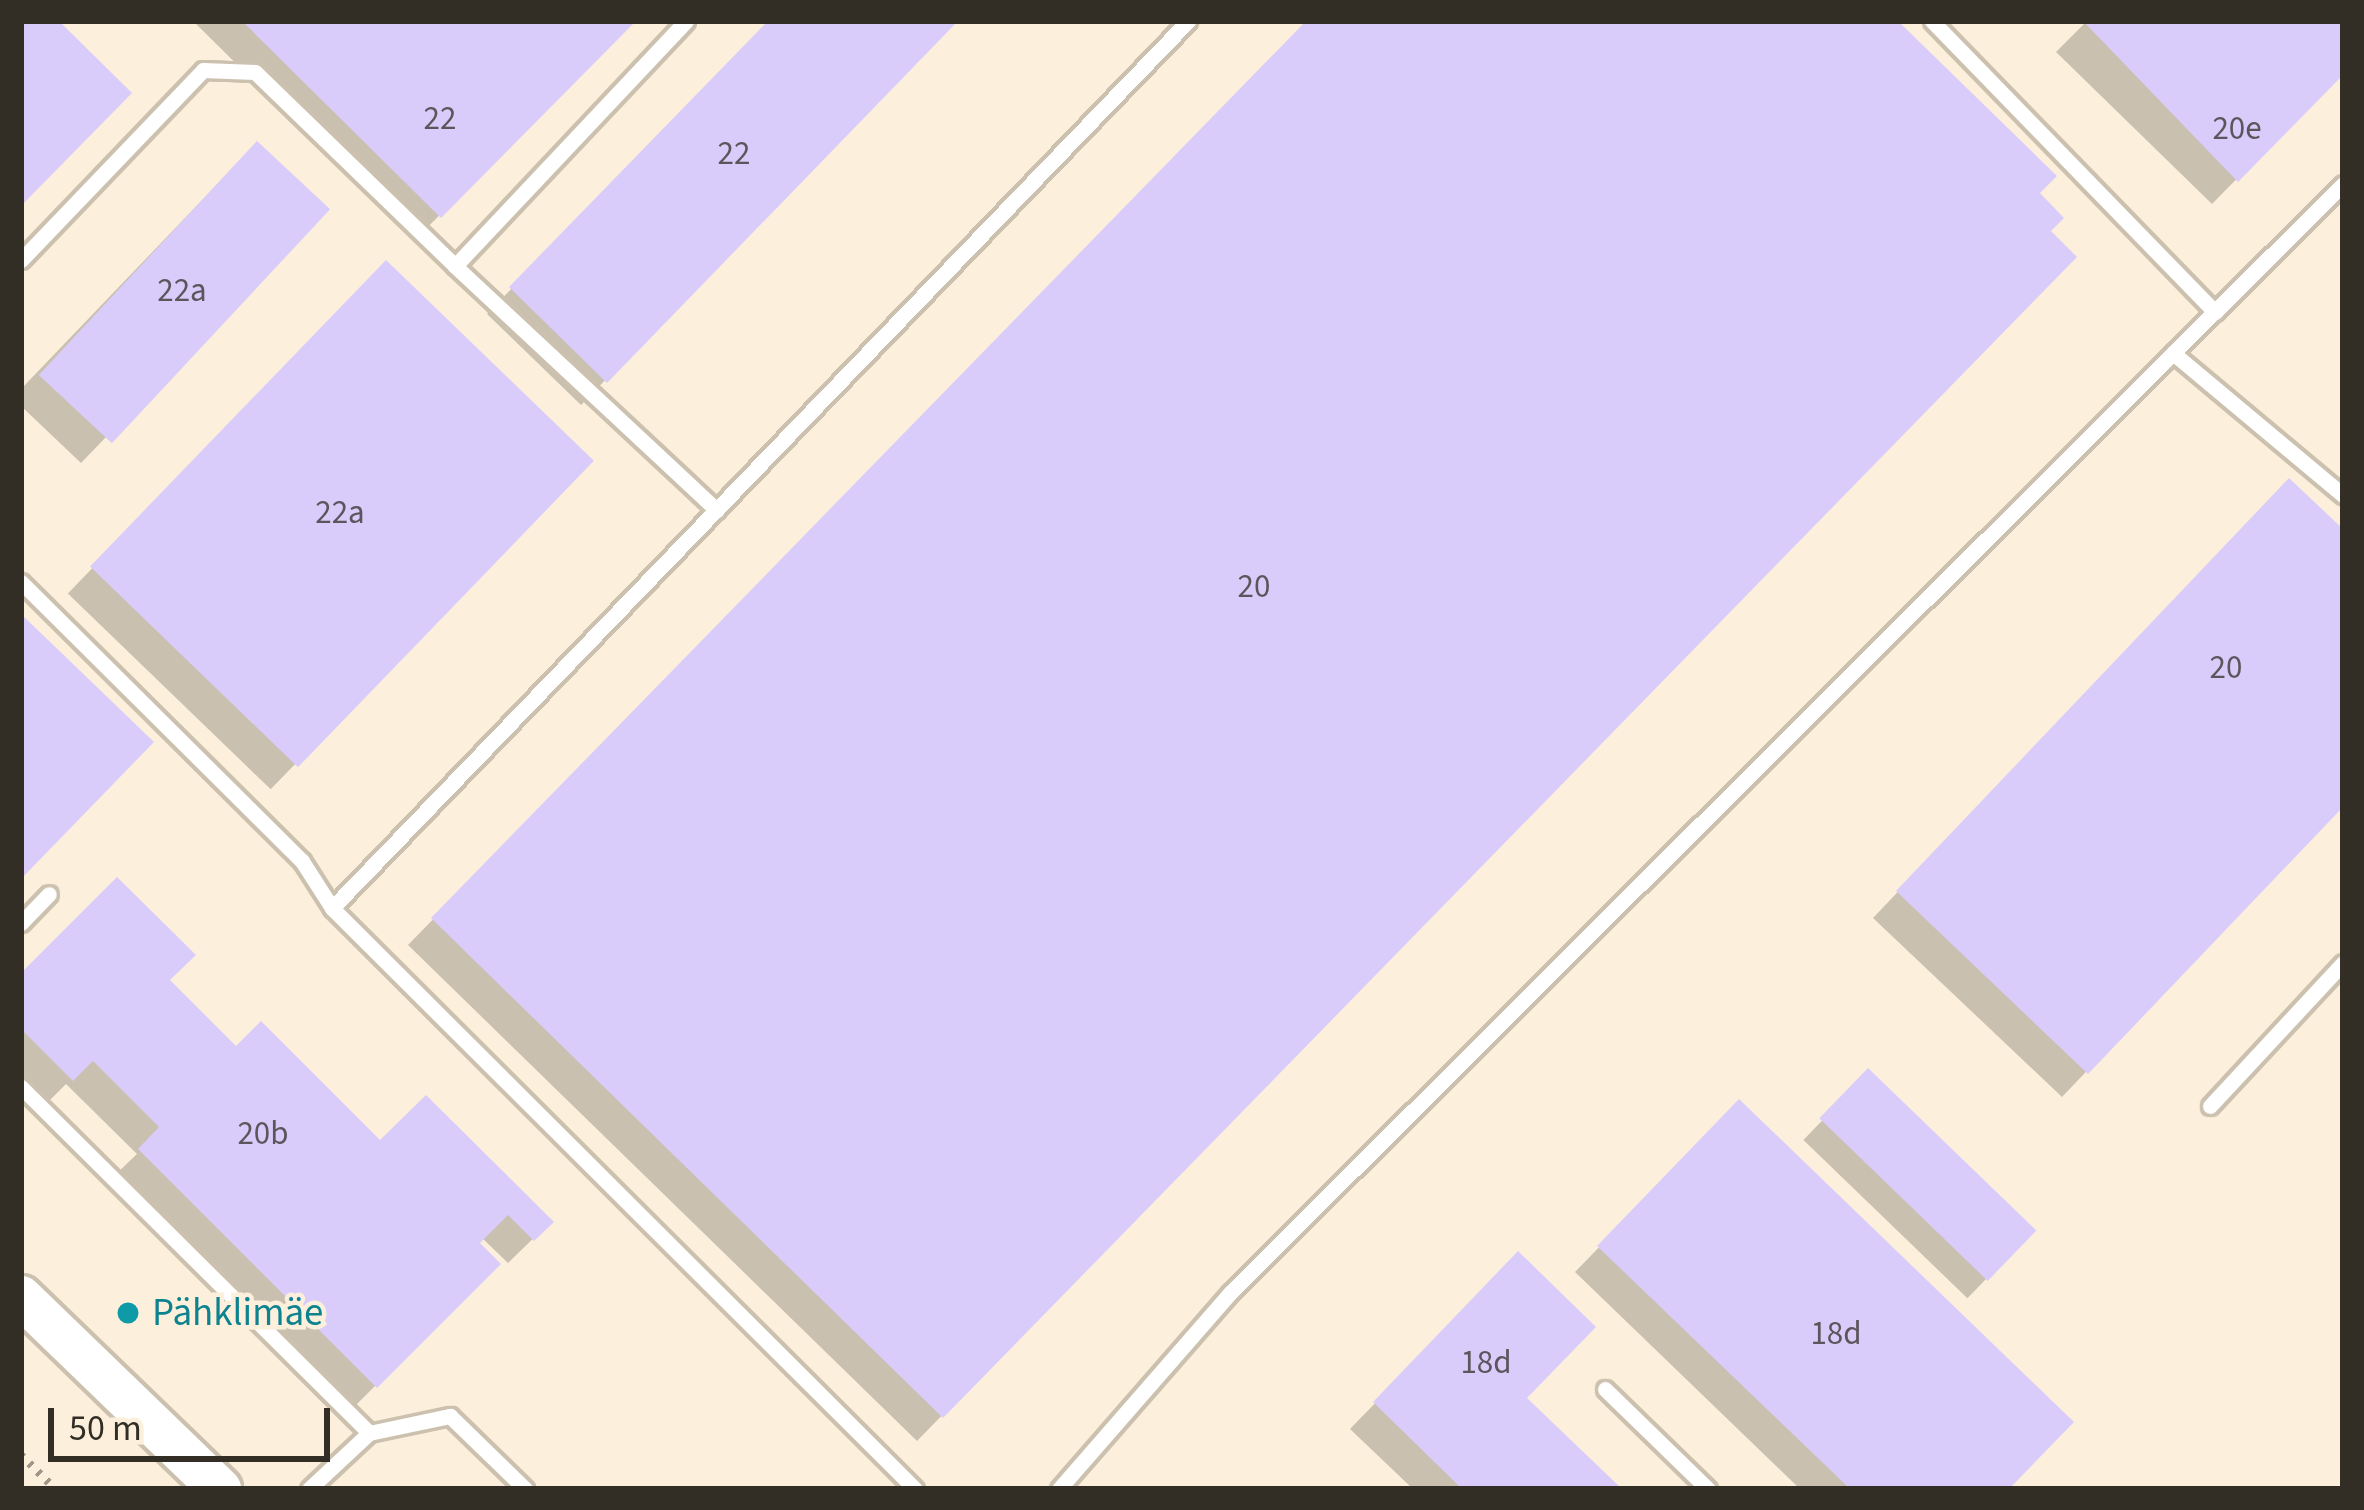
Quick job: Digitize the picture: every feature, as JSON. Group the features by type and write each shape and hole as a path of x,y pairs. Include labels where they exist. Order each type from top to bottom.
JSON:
{"main road":[{"path":"21,1297 220,1489"}],"lane":[{"path":"455,266 686,21"},
{"path":"332,908 1189,21"},
{"path":"1932,21 2216,312"},
{"path":"21,260 203,70 255,72 717,510"},
{"path":"1059,1489 1231,1293 2343,184"},
{"path":"2173,353 2343,495"},
{"path":"21,582 302,861 332,908 915,1489"},
{"path":"21,923 49,894"},
{"path":"2210,1106 2343,963"},
{"path":"21,1088 369,1433"},
{"path":"1605,1389 1708,1489"},
{"path":"309,1489 369,1433 450,1416 525,1489"}],"path":[{"path":"21,1455 55,1489"}],"building":[{"path":"21,21 59,21 132,93 21,206"},
{"path":"242,21 636,21 441,218"},
{"path":"768,21 958,21 607,383 509,287"},
{"path":"1306,21 1898,21 2057,176 2040,193 2064,218 2051,231 2077,257 943,1418 431,918"},
{"path":"2083,21 2343,21 2343,75 2238,182"},
{"path":"257,141 330,209 112,443 39,375"},
{"path":"386,260 594,461 298,767 90,566"},
{"path":"2289,478 2343,529 2343,807 2088,1074 1896,891"},
{"path":"21,614 154,742 21,879"},
{"path":"117,877 196,955 170,980 236,1046 261,1021 380,1140 426,1095 554,1222 534,1241 508,1215 480,1243 501,1264 377,1388 138,1149 159,1127 93,1061 73,1081 21,1029 21,973"},
{"path":"1868,1068 2036,1231 1988,1281 1819,1118"},
{"path":"1739,1099 2074,1422 2009,1489 1850,1489 1597,1246"},
{"path":"1518,1251 1596,1327 1527,1398 1622,1489 1462,1489 1373,1402"}],"place":[{"name":"Pähklimäe","path":"128,1313"}]}
